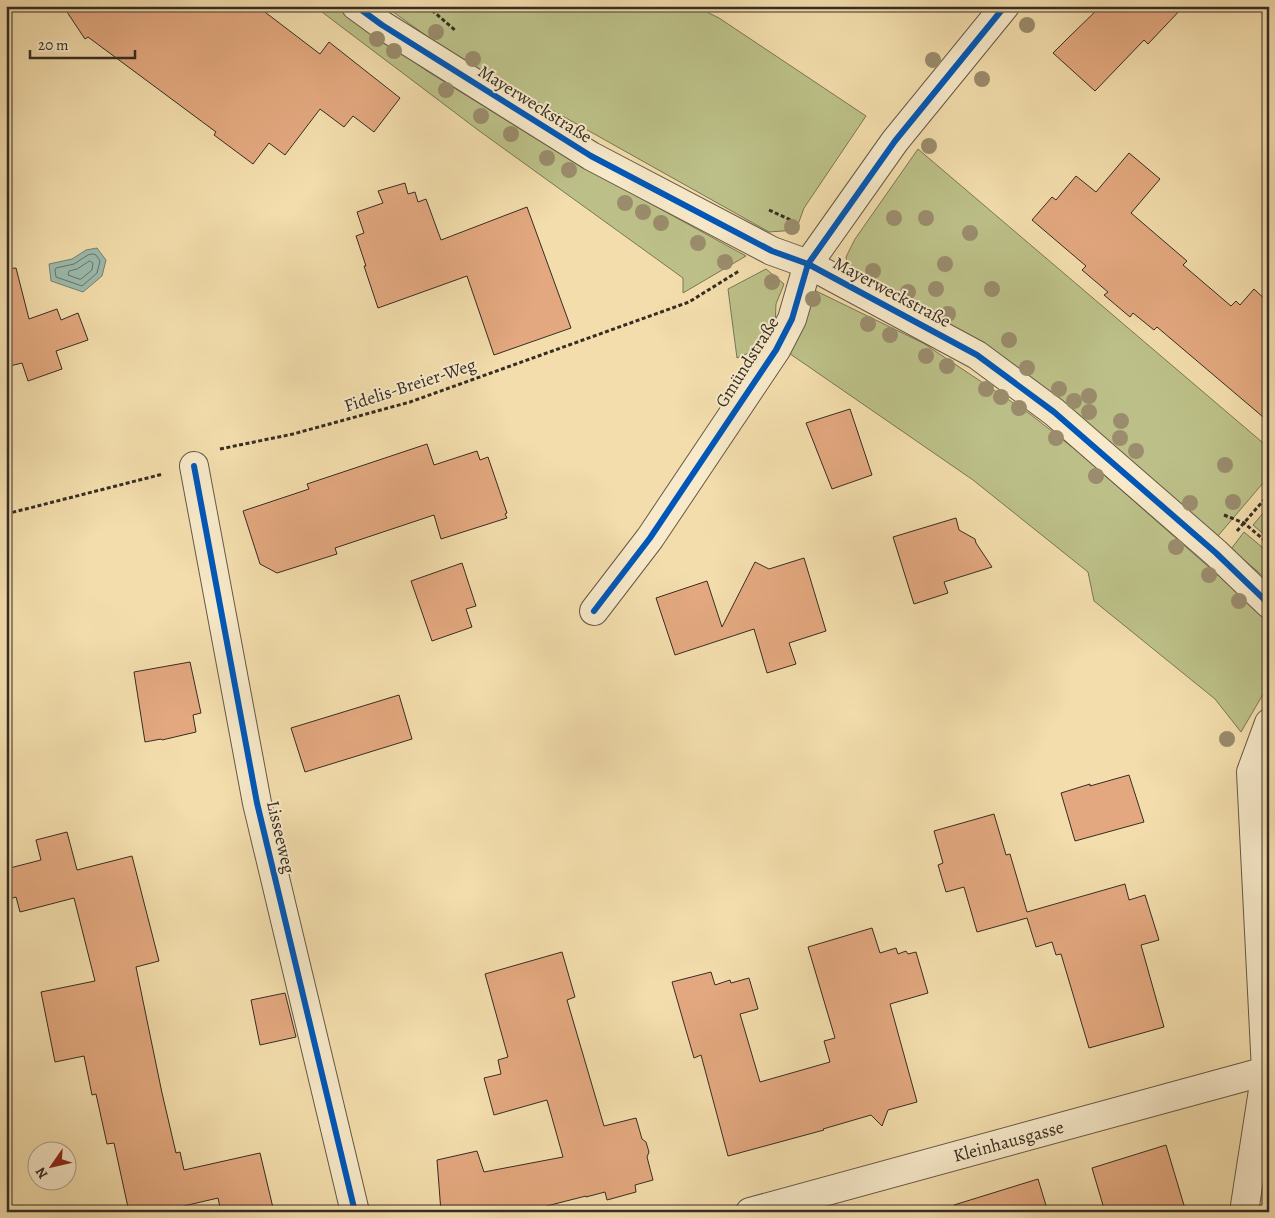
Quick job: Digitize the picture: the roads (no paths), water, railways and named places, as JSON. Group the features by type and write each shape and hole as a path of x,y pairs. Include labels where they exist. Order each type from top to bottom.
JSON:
{"street":[{"name":"Mayerweckstraße","path":"356,6 382,25 591,156 772,250 808,264 977,355 1054,412 1216,554 1269,604"},
{"name":"Gmündstraße","path":"594,611 650,538 776,350 792,319 808,264 895,141 1005,6"},
{"name":"Lisseeweg","path":"194,466 257,803 355,1212"},
{"path":"1244,1212 1266,1071 1251,772 1269,723"},
{"name":"Kleinhausgasse","path":"750,1212 1266,1071"}],"water":[{"path":"97,248 106,260 102,276 83,292 51,281 49,264 72,259 86,250"}]}
